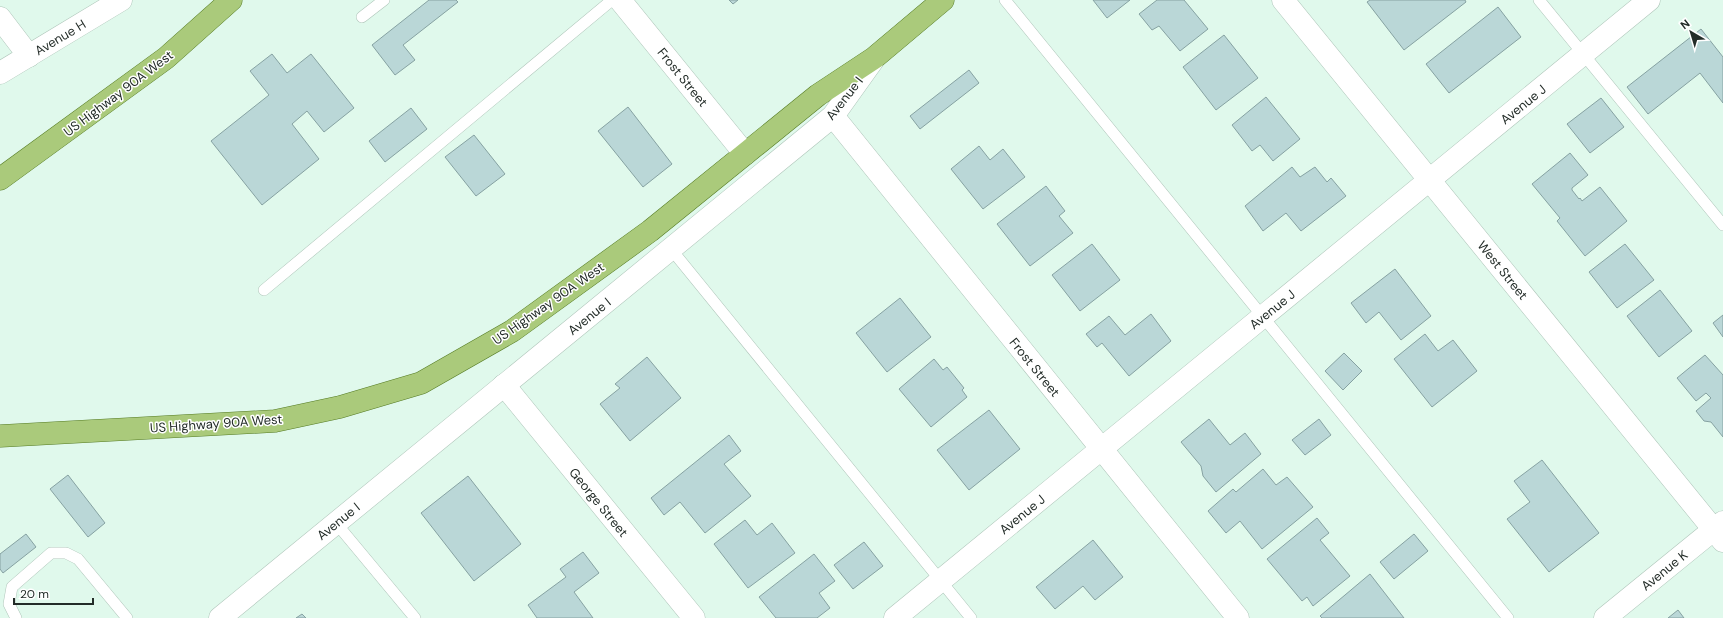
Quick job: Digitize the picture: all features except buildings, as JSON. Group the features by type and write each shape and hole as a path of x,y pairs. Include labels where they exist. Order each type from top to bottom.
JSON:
{"main road":[{"name":"US Highway 90A West","path":"0,179 166,58 231,0"},
{"name":"Avenue I","path":"874,58 943,0"},
{"name":"US Highway 90A West","path":"0,436 275,421 340,407 421,383 512,331 650,231 818,95 874,58"}],"street":[{"name":"Avenue H","path":"0,73 121,0"},
{"name":"Frost Street","path":"620,0 745,154"},
{"name":"West Street","path":"1283,0 1429,180 1720,531"},
{"name":"Avenue J","path":"895,618 1649,0"},
{"path":"0,18 29,56"},
{"name":"Avenue I","path":"220,618 833,116 874,58"},
{"name":"Frost Street","path":"833,116 1238,618"},
{"name":"George Street","path":"504,386 694,618"},
{"name":"Avenue K","path":"1605,618 1720,531"}],"lane":[{"path":"362,17 384,0"},
{"path":"264,290 612,0"},
{"path":"1005,0 1508,618"},
{"path":"1538,0 1723,225"},
{"path":"671,249 971,618"},
{"path":"336,523 415,618"},
{"path":"16,618 9,604 12,587 51,553 66,554 78,559 126,618"}]}
